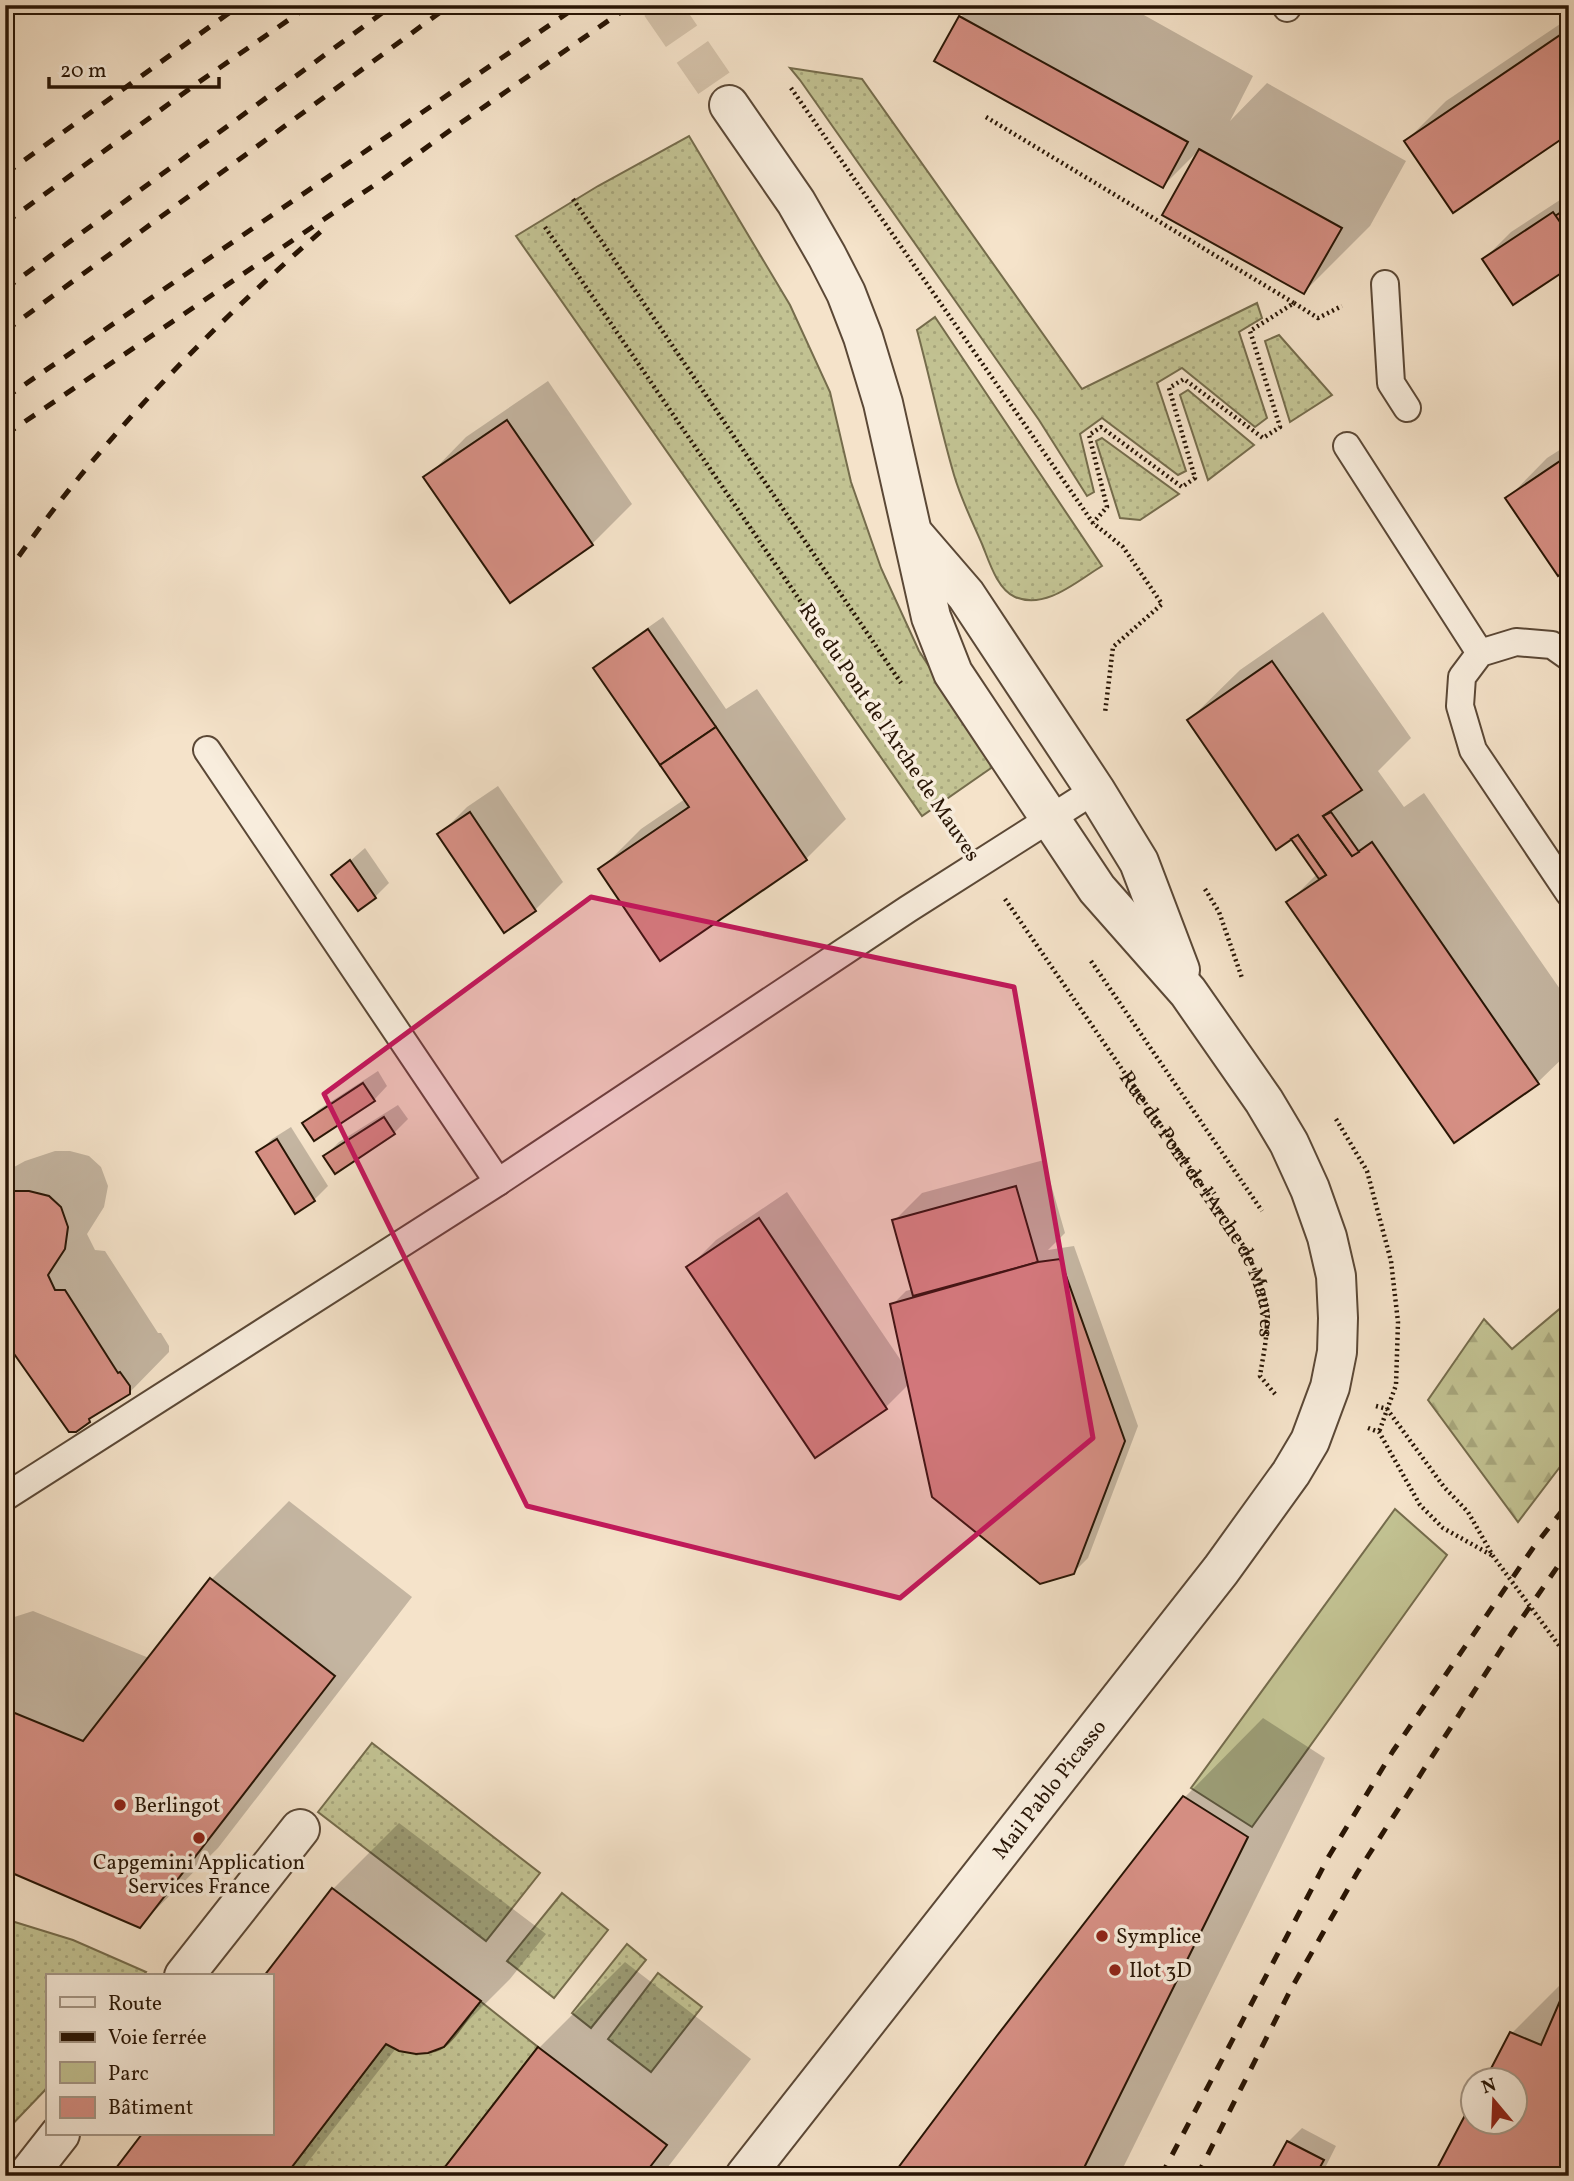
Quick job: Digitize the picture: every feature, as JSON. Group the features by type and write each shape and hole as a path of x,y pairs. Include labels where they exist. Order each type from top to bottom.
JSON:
{"street":[{"path":"729,105 796,202 827,256 863,337 883,403 931,617 953,673 1097,889 1188,992 1264,1101 1289,1143 1310,1189 1327,1237 1336,1276 1337,1352 1326,1399"},
{"path":"912,533 967,595 1139,862 1188,992"},
{"name":"Mail Pablo Picasso","path":"745,2176 1221,1570 1291,1473 1310,1441 1326,1399"},
{"path":"186,1974 300,1829"},
{"path":"27,2176 58,2136"}],"lane":[{"path":"1385,285 1391,383 1407,408"},
{"path":"1347,446 1480,653"},
{"path":"1569,657 1552,645 1517,642 1480,653 1462,677 1460,706 1473,750 1569,893"},
{"path":"208,750 498,1182"},
{"path":"5,1497 498,1182 979,863 1095,790"}],"path":[{"path":"791,88 1093,523 1123,547 1162,604 1113,647 1104,722"},
{"path":"986,117 1318,317 1385,285"},
{"name":"Rue du Pont de l'Arche de Mauves","path":"573,199 904,687"},
{"name":"Rue du Pont de l'Arche de Mauves","path":"545,227 979,863 1235,1230 1256,1271 1267,1315 1260,1376 1275,1394 1387,1409"},
{"path":"1093,523 1107,507 1089,435 1101,427 1181,487 1195,478 1169,388 1184,379 1264,438 1280,427 1250,331 1294,303"},
{"path":"1205,888 1219,912 1246,990"},
{"name":"Rue du Pont de l'Arche de Mauves","path":"1088,957 1266,1216"},
{"path":"1334,1115 1367,1171 1391,1261 1398,1322 1396,1385 1378,1432 1420,1506 1443,1528 1493,1556"},
{"name":"Rue du Pont de l'Arche de Mauves","path":"1326,1399 1378,1432"},
{"path":"1387,1409 1444,1487 1468,1512 1493,1556 1569,1659"}],"highlighted area":[{"path":"591,897 1014,987 1093,1438 900,1598 527,1506 324,1094"}],"green space":[{"path":"790,68 862,79 1082,389 1257,303 1262,318 1239,332 1267,418 1255,427 1182,368 1157,383 1186,471 1178,475 1102,418 1080,434 1094,492 1087,496 1039,420"},
{"path":"689,136 790,305 830,392 851,482 881,568 919,651 994,766 922,816 516,236 598,186"},
{"path":"935,317 1102,566 1050,597 1027,600 1015,597 1003,588 963,501 917,330"},
{"path":"1279,335 1332,395 1290,422 1265,341"},
{"path":"1188,390 1254,445 1208,480 1180,395"},
{"path":"1102,438 1179,494 1140,520 1120,518 1096,441"},
{"path":"1569,1301 1569,1455 1518,1522 1428,1400 1484,1319 1512,1349"},
{"path":"1395,1509 1447,1555 1252,1827 1191,1788"},
{"path":"372,1743 540,1873 486,1941 318,1812"},
{"path":"562,1893 608,1930 554,1998 507,1961"},
{"path":"5,1919 73,1940 146,1972 46,1974 46,2089 5,2132"},
{"path":"627,1944 646,1960 591,2028 572,2013"},
{"path":"658,1973 702,2007 651,2072 608,2039"},
{"path":"480,2001 538,2047 438,2176 285,2176 386,2044 424,2053 439,2050 455,2037"}],"building":[{"path":"959,16 1188,142 1163,188 934,61"},
{"path":"1569,29 1569,134 1453,213 1404,141"},
{"path":"1199,149 1342,228 1304,294 1162,215"},
{"path":"1569,207 1569,235 1555,216"},
{"path":"1553,212 1569,235 1569,268 1513,305 1482,259"},
{"path":"507,420 593,545 510,603 423,477"},
{"path":"1569,455 1569,568 1558,576 1505,498"},
{"path":"648,629 716,727 660,765 593,668"},
{"path":"1272,661 1362,790 1323,816 1352,856 1372,842 1539,1084 1454,1143 1286,902 1326,875 1298,835 1276,850 1187,720"},
{"path":"716,727 807,860 660,961 598,869 689,807 660,765"},
{"path":"470,812 536,911 504,933 437,834"},
{"path":"1331,812 1359,852 1352,856 1323,816"},
{"path":"1298,835 1326,875 1319,879 1291,839"},
{"path":"350,860 376,898 358,911 331,875"},
{"path":"363,1083 375,1101 314,1141 302,1123"},
{"path":"384,1117 395,1134 335,1174 323,1156"},
{"path":"277,1139 315,1201 295,1214 256,1152"},
{"path":"1016,1186 1038,1262 913,1296 892,1220"},
{"path":"29,1191 49,1196 61,1207 68,1227 65,1249 48,1275 55,1290 65,1290 118,1373 120,1372 130,1386 130,1394 89,1419 90,1422 76,1432 69,1432 5,1341 5,1193"},
{"path":"759,1218 887,1409 815,1458 686,1267"},
{"path":"1060,1259 1125,1441 1074,1574 1040,1584 932,1497 890,1304 1038,1262"},
{"name":"Berlingot","path":"210,1578 335,1676 140,1928 5,1870 5,1709 83,1741"},
{"name":"Ilot 3D","path":"1183,1796 1248,1837 1080,2176 892,2176 996,2037"},
{"path":"332,1888 481,2001 444,2047 416,2054 399,2051 386,2044 285,2176 110,2176 140,2136 273,2136 273,1974 266,1974"},
{"path":"1569,1980 1569,2176 1433,2176 1458,2129 1458,2136 1528,2136 1528,2066 1492,2066 1510,2032 1541,2045"},
{"path":"538,2047 667,2145 643,2176 438,2176"},
{"path":"1287,2141 1324,2160 1315,2176 1268,2176"}],"tunnel":[{"path":"660,5 729,105"}],"railway":[{"path":"5,174 240,5"},
{"path":"5,223 310,5"},
{"path":"5,289 393,5"},
{"path":"5,331 450,5"},
{"path":"5,398 579,5"},
{"path":"5,435 376,184 631,5"},
{"path":"5,576 76,481 154,391 238,307 326,227"},
{"path":"1161,2176 1329,1856 1393,1751 1533,1548 1569,1502"},
{"path":"1197,2176 1291,1989 1357,1873 1511,1634 1569,1550"}],"place":[{"name":"Berlingot","path":"120,1805"},
{"name":"Capgemini Application Services France","path":"199,1838"},
{"name":"Symplice","path":"1102,1936"},
{"name":"Ilot 3D","path":"1115,1970"}]}
